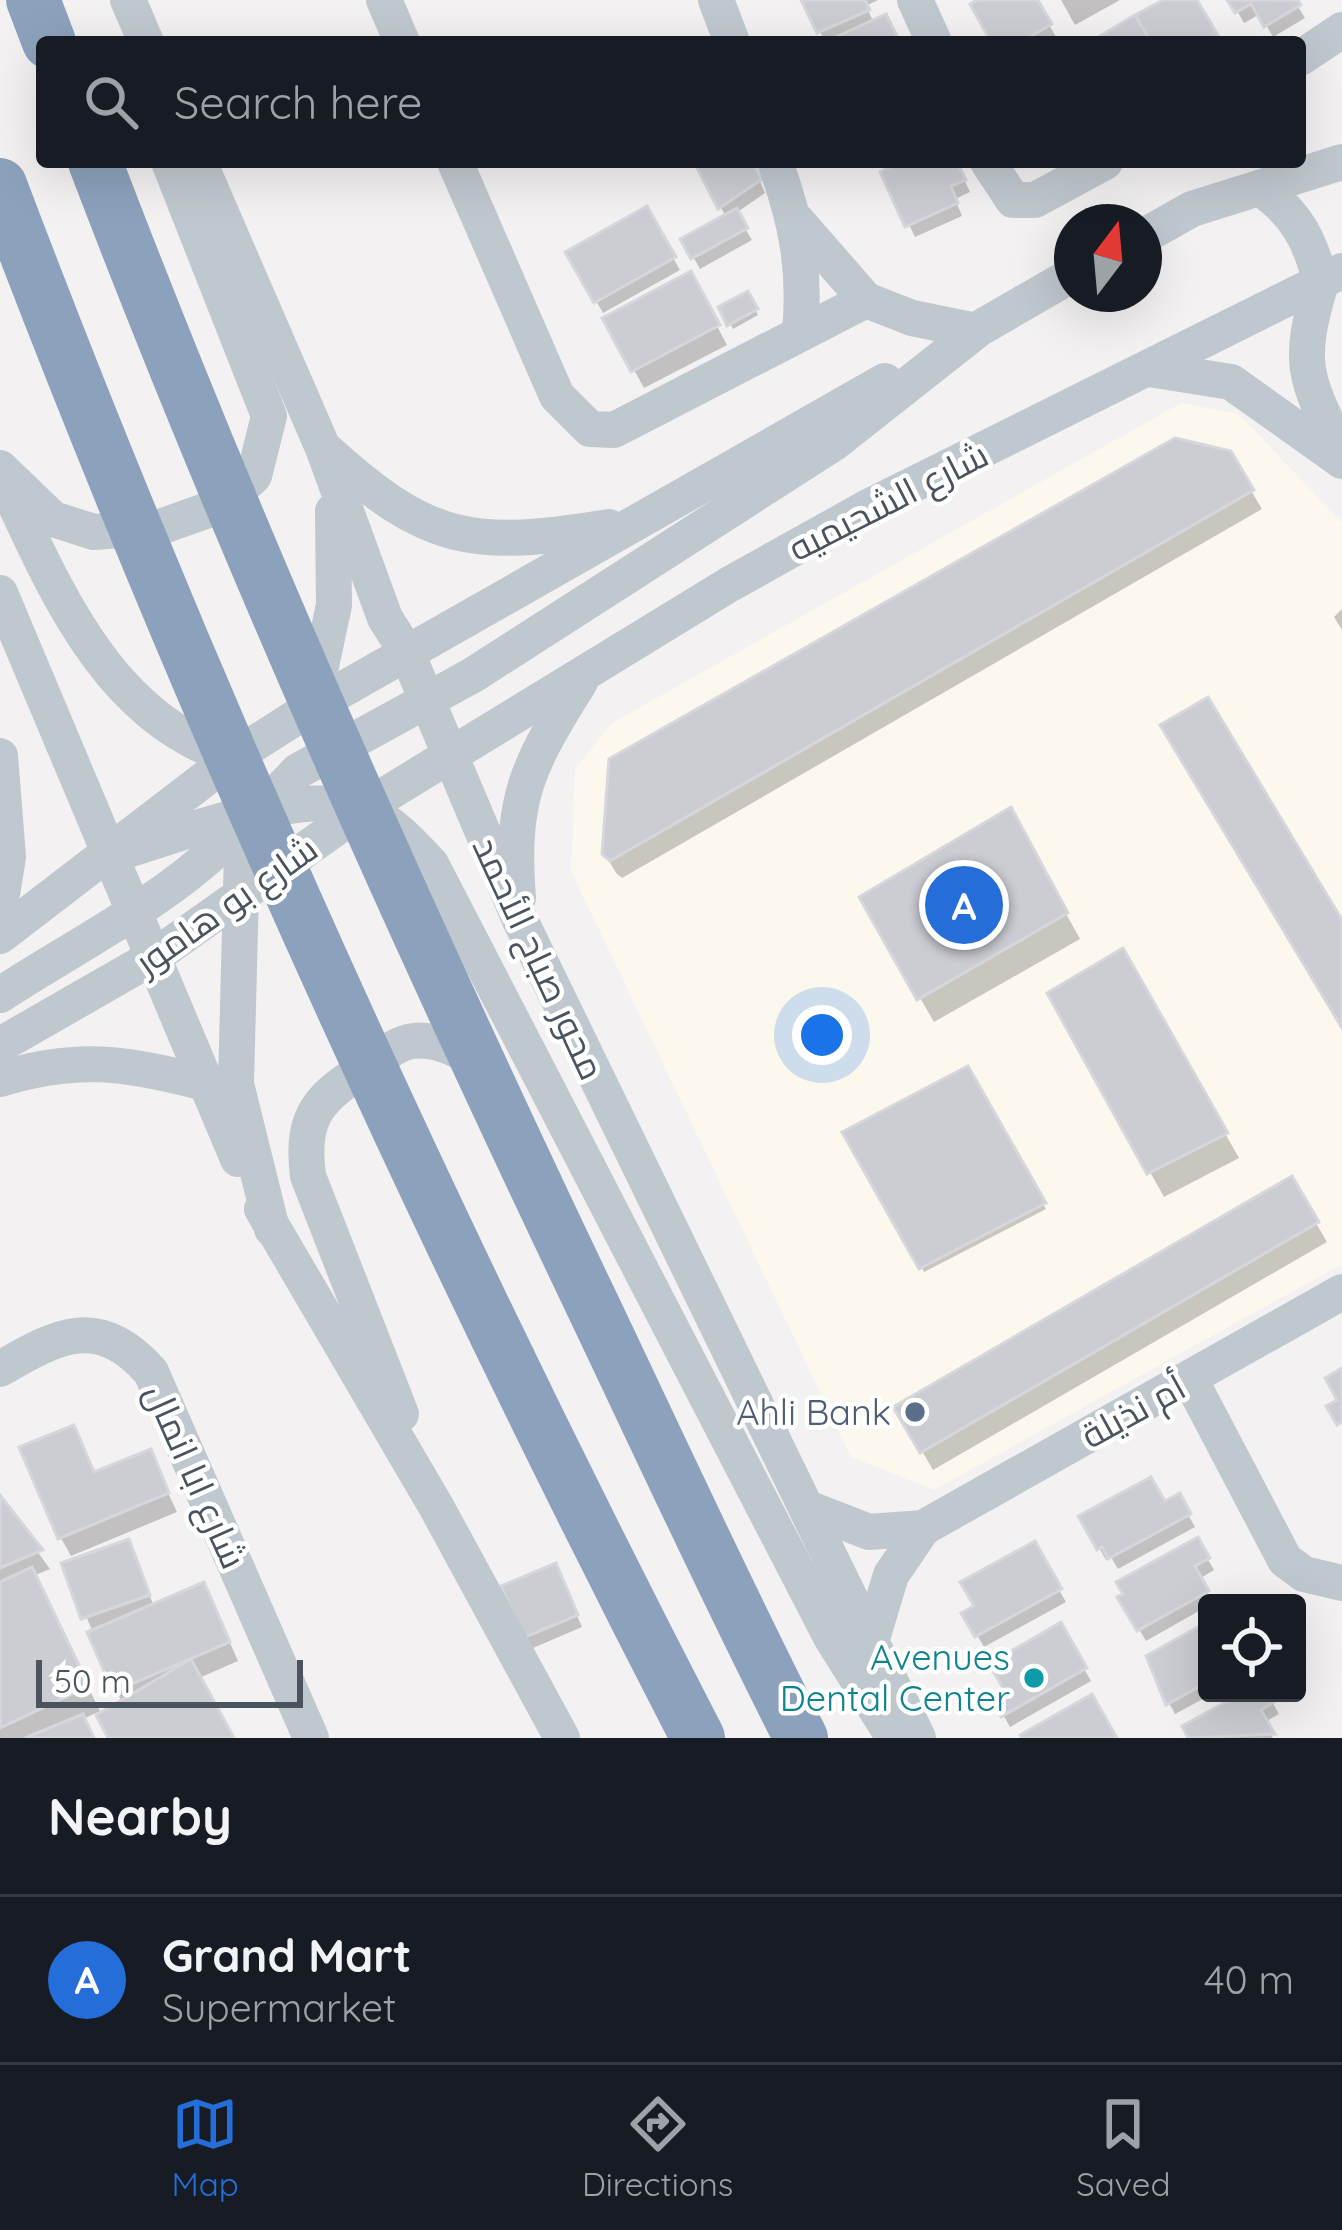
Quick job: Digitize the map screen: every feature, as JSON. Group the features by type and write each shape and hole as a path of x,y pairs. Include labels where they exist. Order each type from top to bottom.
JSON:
{"highway":[{"path":"33,0 47,36"},
{"path":"96,168 157,326 325,725 493,1096 801,1738"},
{"path":"0,184 65,358 239,782 544,1440 698,1738"}],"street":[{"path":"128,0 143,36"},
{"path":"384,0 399,36"},
{"path":"716,0 730,36"},
{"path":"915,0 931,36"},
{"path":"1306,54 1342,30"},
{"path":"1162,226 1192,209 1342,162"},
{"path":"0,470 53,519 94,532 160,526 222,505 254,476 269,416 171,168"},
{"name":"محور صباح الأحمد","path":"202,168 323,448 385,618 407,653 520,920 873,1635 918,1738"},
{"path":"458,168 557,396 590,430 614,430 640,418 866,300"},
{"path":"777,168 797,221 803,277 800,331"},
{"path":"992,168 1013,200 1035,200 1094,168"},
{"path":"1260,188 1287,206 1332,277 1304,339 1306,375 1342,458"},
{"path":"797,221 866,300 912,317 976,331"},
{"name":"شارع الشحيميه","path":"448,758 588,670 871,506 1332,277"},
{"path":"0,936 232,758 312,707 1054,286"},
{"path":"290,770 428,701 834,443 976,331"},
{"path":"1149,369 1231,382 1342,458"},
{"path":"323,448 368,488 419,519 475,540 534,539 628,524"},
{"path":"0,995 134,914 214,853 290,770 312,707 334,605 336,552 323,448"},
{"path":"0,470 50,579 118,684 154,715 232,758 290,770 361,780 448,758"},
{"path":"2,608 106,857 155,956 201,1082 272,1229 437,1508 562,1738"},
{"path":"520,920 518,801 537,750 588,670"},
{"path":"0,756 8,856 0,906"},
{"name":"شارع بو هامور","path":"0,1046 155,956 364,808 448,758"},
{"path":"106,857 257,810 364,808 406,836 431,864 831,1636 894,1738"},
{"path":"257,810 242,851 236,1084 272,1229"},
{"path":"437,1508 308,1176 304,1143 312,1114 330,1091 414,1041 457,1047 564,1121"},
{"path":"0,1079 74,1060 144,1068 201,1082"},
{"name":"أم نذيلة","path":"810,1509 869,1532 923,1528 1342,1292"},
{"name":"شارع ابا انمال","path":"0,1369 54,1336 85,1334 123,1346 151,1372 311,1738"},
{"path":"1190,1379 1285,1560 1304,1574 1342,1583"},
{"name":"أم نذيلة","path":"873,1635 891,1576 923,1528"}],"shaded area":[{"path":"1181,403 1239,414 1342,523 1342,1264 934,1490 851,1457 571,871 575,769 612,723"}],"building":[{"path":"801,0 865,0 870,10 817,33"},
{"path":"1038,0 1052,24 1031,36 988,36 970,4"},
{"path":"1163,0 1197,0 1218,36 1147,36 1135,15"},
{"path":"1227,0 1298,0 1301,5 1264,27 1251,4 1235,13"},
{"path":"886,14 897,36 838,36"},
{"path":"1135,15 1147,36 1100,36"},
{"path":"697,168 756,168 761,180 718,209"},
{"path":"960,168 966,180 951,186 958,203 905,227 880,172"},
{"path":"647,206 676,257 594,303 565,252"},
{"path":"737,208 748,228 691,259 680,239"},
{"path":"691,271 720,325 631,372 602,318"},
{"path":"748,291 758,309 727,326 718,307"},
{"path":"1175,438 1231,451 1254,490 610,861 602,854 609,759"},
{"path":"1208,697 1342,920 1342,1028 1160,725"},
{"path":"1011,807 1068,913 917,1000 859,897"},
{"path":"1123,948 1228,1133 1147,1174 1047,993"},
{"path":"968,1066 1046,1203 919,1269 842,1132"},
{"path":"1292,1176 1319,1222 920,1453 893,1407"},
{"path":"1342,1368 1342,1422 1337,1425 1326,1406 1337,1400 1325,1378"},
{"path":"74,1425 94,1472 151,1449 169,1493 58,1539 19,1447"},
{"path":"1151,1477 1165,1501 1180,1493 1191,1514 1108,1559 1102,1547 1097,1550 1078,1516"},
{"path":"0,1495 43,1550 0,1568"},
{"path":"1198,1537 1210,1558 1195,1566 1209,1591 1137,1631 1117,1597 1123,1594 1116,1582"},
{"path":"129,1539 150,1595 81,1619 61,1563"},
{"path":"1035,1541 1062,1589 975,1637 961,1613 974,1606 960,1582"},
{"path":"556,1563 578,1615 523,1638 501,1586"},
{"path":"32,1567 89,1686 0,1728 0,1582"},
{"path":"204,1582 230,1642 113,1692 87,1632"},
{"name":"Avenues Dental Center","path":"1061,1622 1087,1668 1001,1717 989,1696 1003,1688 989,1664"},
{"path":"1198,1627 1198,1687 1166,1705 1146,1656"},
{"path":"191,1659 234,1738 108,1738 96,1715"},
{"path":"1092,1694 1117,1738 1020,1735"},
{"path":"1226,1702 1273,1702 1261,1710 1275,1734 1188,1738 1182,1726"},
{"path":"83,1714 94,1738 25,1738"}],"place":[{"name":"Grand Mart","path":"964,905"},
{"name":"Ahli Bank","path":"915,1412"},
{"name":"Avenues Dental Center","path":"1034,1678"}]}
